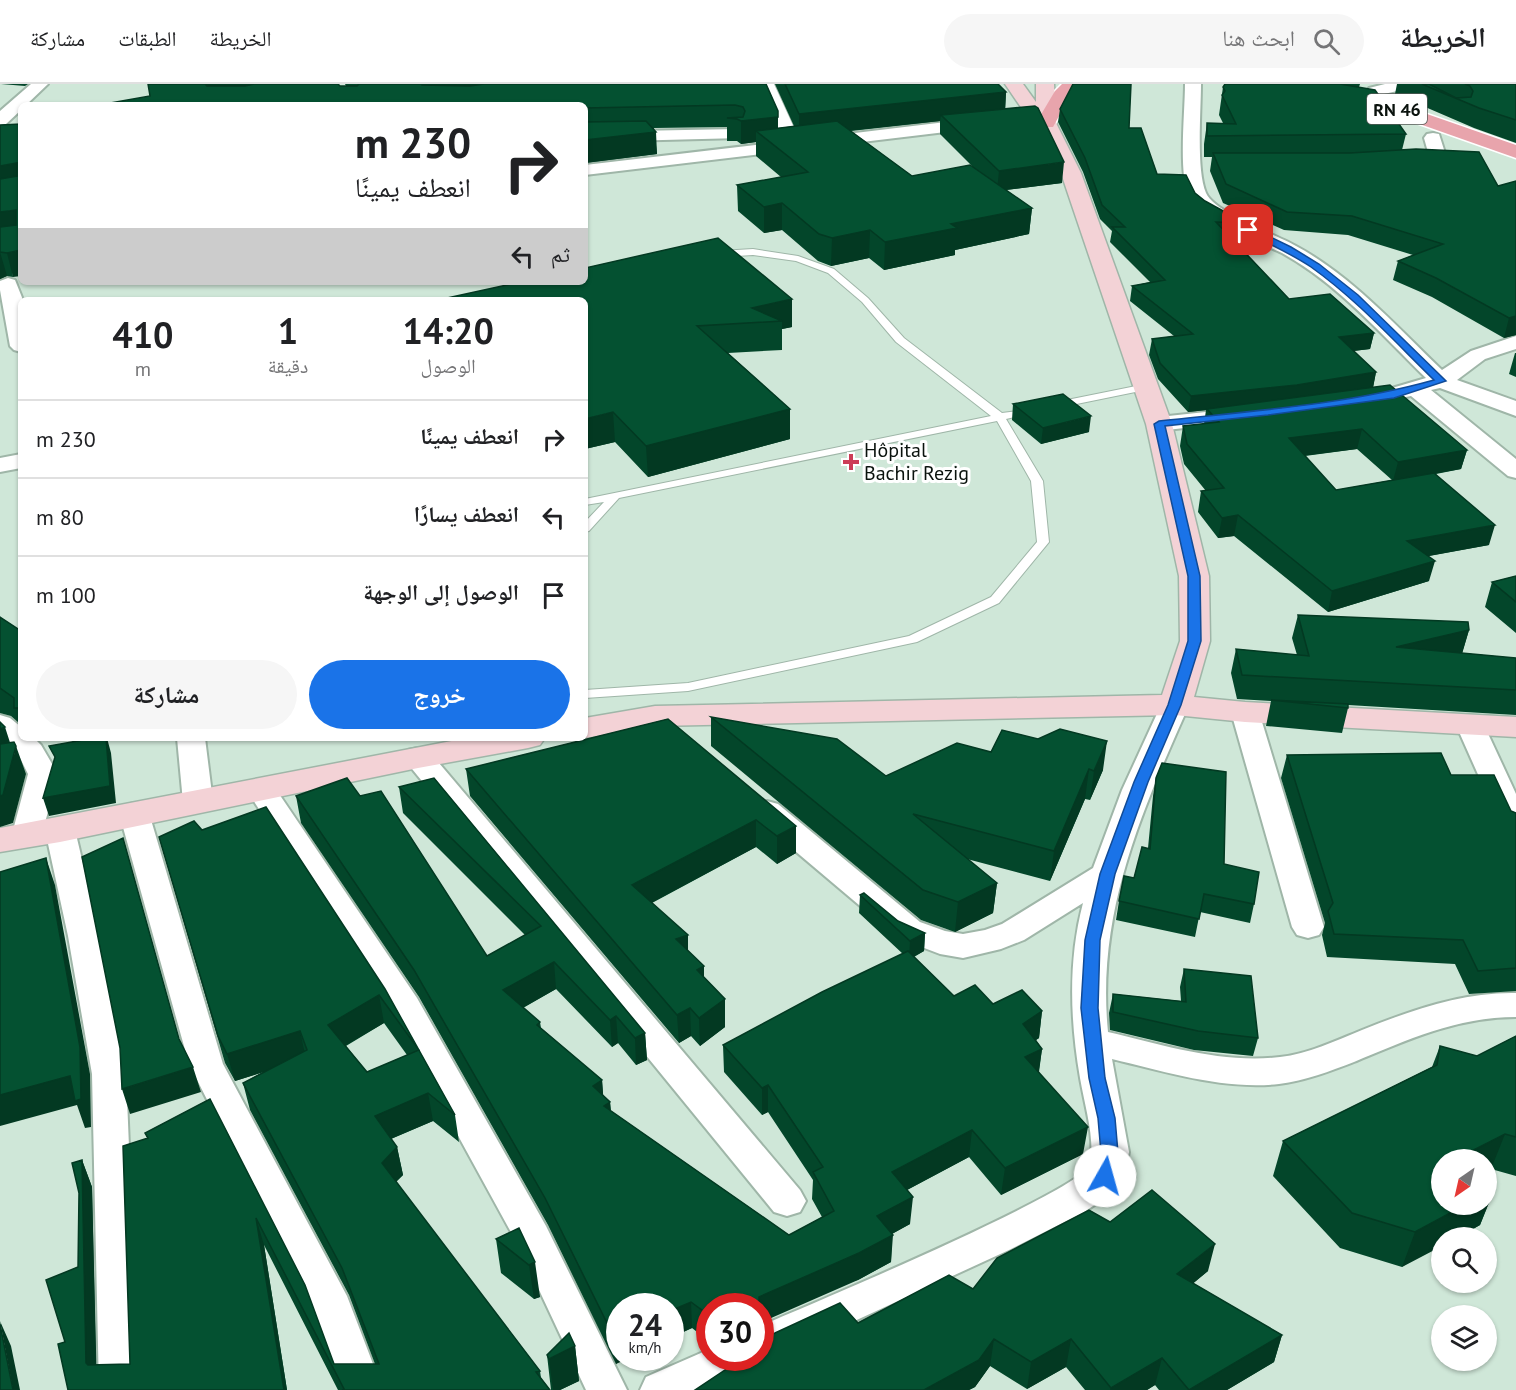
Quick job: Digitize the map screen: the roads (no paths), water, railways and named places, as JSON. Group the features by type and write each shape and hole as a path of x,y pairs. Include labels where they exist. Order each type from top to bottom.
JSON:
{"main road":[{"path":"1042,120 1064,91 1075,84"},
{"name":"RN 46","path":"1273,84 1381,104 1516,152"},
{"name":"RN 46","path":"1342,84 1458,112 1516,138"}],"street":[{"path":"20,102 40,84"},
{"path":"774,1339 948,1262 1083,1195 1105,1176 1110,1153 1106,1118 1097,1078 1089,1008 1092,940 1107,874 1141,782 1174,705 1195,641 1194,576 1159,424 1071,173 1042,120 1014,84"},
{"path":"1042,120 1044,84"},
{"path":"1193,84 1200,164 1198,197 1215,212 1265,240 1288,249 1315,266 1354,297 1441,381 1516,409"},
{"path":"1375,91 1407,84 1427,96"},
{"path":"762,85 788,138"},
{"path":"0,120 18,104"},
{"path":"1016,120 1042,120"},
{"path":"588,170 788,138 993,122"},
{"path":"0,131 18,130"},
{"path":"588,137 788,138"},
{"path":"1387,163 1423,160 1437,156 1433,138"},
{"path":"10,284 8,320 18,340"},
{"path":"1337,402 1394,394 1441,381 1479,355 1516,342"},
{"path":"1416,388 1516,471"},
{"path":"1159,424 1268,412"},
{"path":"1468,431 1516,418"},
{"path":"0,465 18,462"},
{"path":"588,727 655,716 1174,705 1245,712 1516,727"},
{"path":"1245,712 1308,927"},
{"path":"655,716 691,746"},
{"path":"0,724 18,740"},
{"path":"1470,725 1516,826"},
{"path":"20,741 31,751 43,774 29,835 84,936 110,1074 119,1390"},
{"path":"191,741 198,802"},
{"path":"29,835 418,757 511,741"},
{"path":"418,757 787,1201"},
{"path":"261,789 405,1006 533,1237 607,1390"},
{"path":"743,791 909,930 940,942 963,946 990,941 1013,932 1107,874"},
{"path":"134,813 206,1064 333,1308 363,1390"},
{"path":"1092,1041 1209,1067 1271,1072 1302,1067 1382,1036 1464,1009 1482,1005 1516,1005"},
{"path":"660,1390 703,1371"}],"lane":[{"path":"588,694 688,687 913,639 995,600 1043,542 1037,481 1000,417 900,340 866,300 831,271 798,259 753,252 711,254"},
{"path":"588,501 1146,387"},
{"path":"588,526 616,495"}],"place":[{"name":"Hôpital Bachir Rezig","path":"851,462"}]}
